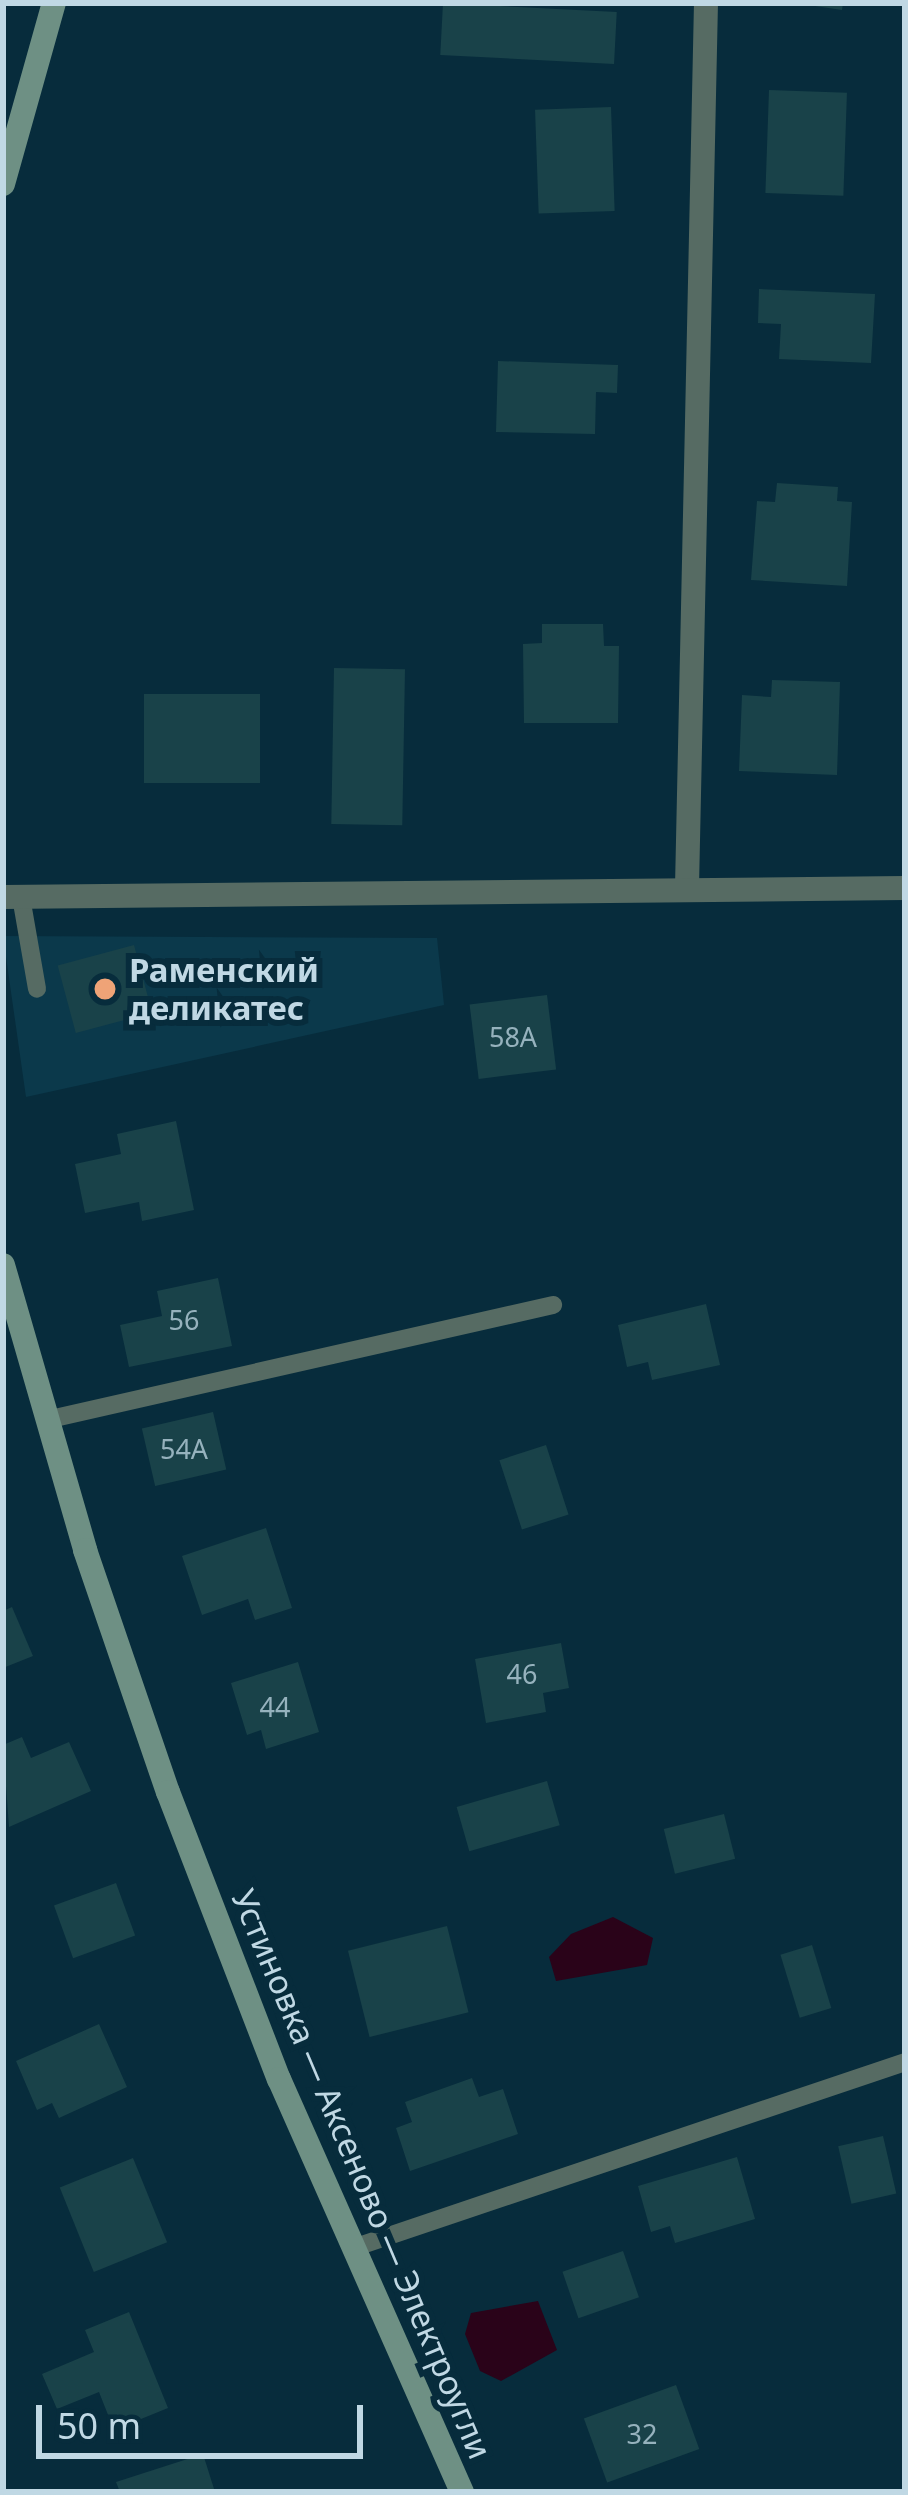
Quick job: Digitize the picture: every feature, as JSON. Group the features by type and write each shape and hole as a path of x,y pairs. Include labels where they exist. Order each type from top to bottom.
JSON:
{"main road":[{"path":"3,184 54,3"},
{"name":"Устиновка — Аксеново — Электроугли","path":"3,1264 46,1420 168,1792 353,2248 462,2492"}],"street":[{"path":"687,887 706,3"},
{"path":"12,897 905,888"}],"lane":[{"path":"12,897 37,989"},
{"path":"46,1420 553,1305"},
{"path":"353,2248 905,2062"}],"shaded area":[{"path":"3,936 437,938 444,1005 26,1097"},
{"path":"613,1917 653,1938 647,1965 556,1981 549,1957 571,1934"},
{"path":"538,2301 557,2350 501,2381 480,2371 465,2334 471,2313"}],"building":[{"path":"443,3 617,12 614,64 440,55"},
{"path":"795,3 843,3 842,10"},
{"path":"769,90 847,93 843,196 765,193"},
{"path":"611,107 615,211 539,214 535,110"},
{"path":"759,289 875,294 871,363 779,359 781,324 758,323"},
{"path":"498,361 618,365 617,393 596,392 595,434 496,432"},
{"path":"777,483 838,487 837,501 852,502 847,586 751,580 757,501 775,502"},
{"path":"542,624 603,624 604,646 619,646 618,723 524,723 523,644 542,643"},
{"path":"334,668 405,669 402,825 331,824"},
{"path":"772,680 840,682 837,775 739,771 742,695 771,697"},
{"path":"144,694 260,694 260,783 144,783"},
{"name":"Раменский деликатес","path":"134,945 152,1013 76,1033 58,965"},
{"path":"547,995 556,1069 479,1079 470,1005"},
{"path":"176,1121 194,1210 142,1221 139,1202 85,1213 75,1164 121,1154 117,1134"},
{"path":"218,1278 232,1346 129,1367 120,1325 162,1316 157,1291"},
{"path":"706,1304 720,1365 652,1380 648,1362 627,1367 618,1325"},
{"path":"213,1412 226,1469 155,1486 142,1428"},
{"path":"546,1445 569,1514 522,1530 499,1460"},
{"path":"266,1528 292,1608 255,1620 248,1599 202,1615 182,1556"},
{"path":"12,1607 33,1656 3,1668 3,1611"},
{"path":"561,1643 569,1688 543,1693 546,1712 486,1723 475,1659"},
{"path":"298,1662 319,1732 266,1749 261,1730 247,1735 231,1683"},
{"path":"22,1737 31,1758 69,1742 91,1791 9,1827 3,1745"},
{"path":"547,1781 560,1825 469,1851 457,1807"},
{"path":"724,1814 735,1859 675,1874 664,1829"},
{"path":"116,1883 135,1936 73,1958 54,1906"},
{"path":"447,1926 469,2012 370,2037 348,1951"},
{"path":"812,1945 831,2008 800,2018 780,1955"},
{"path":"99,2024 127,2087 59,2118 52,2103 37,2110 16,2061"},
{"path":"472,2078 479,2097 503,2089 518,2134 410,2171 396,2128 412,2122 405,2102"},
{"path":"883,2136 896,2193 851,2204 838,2146"},
{"path":"737,2157 755,2219 675,2243 670,2226 651,2232 638,2186"},
{"path":"133,2158 167,2242 94,2272 60,2188"},
{"path":"623,2251 639,2297 578,2318 562,2272"},
{"path":"129,2312 168,2408 114,2430 99,2392 57,2409 42,2374 94,2352 85,2330"},
{"path":"676,2385 699,2449 607,2482 584,2419"},
{"path":"203,2454 215,2492 120,2492 116,2482"}],"place":[{"name":"Раменский деликатес","path":"105,989"}]}
